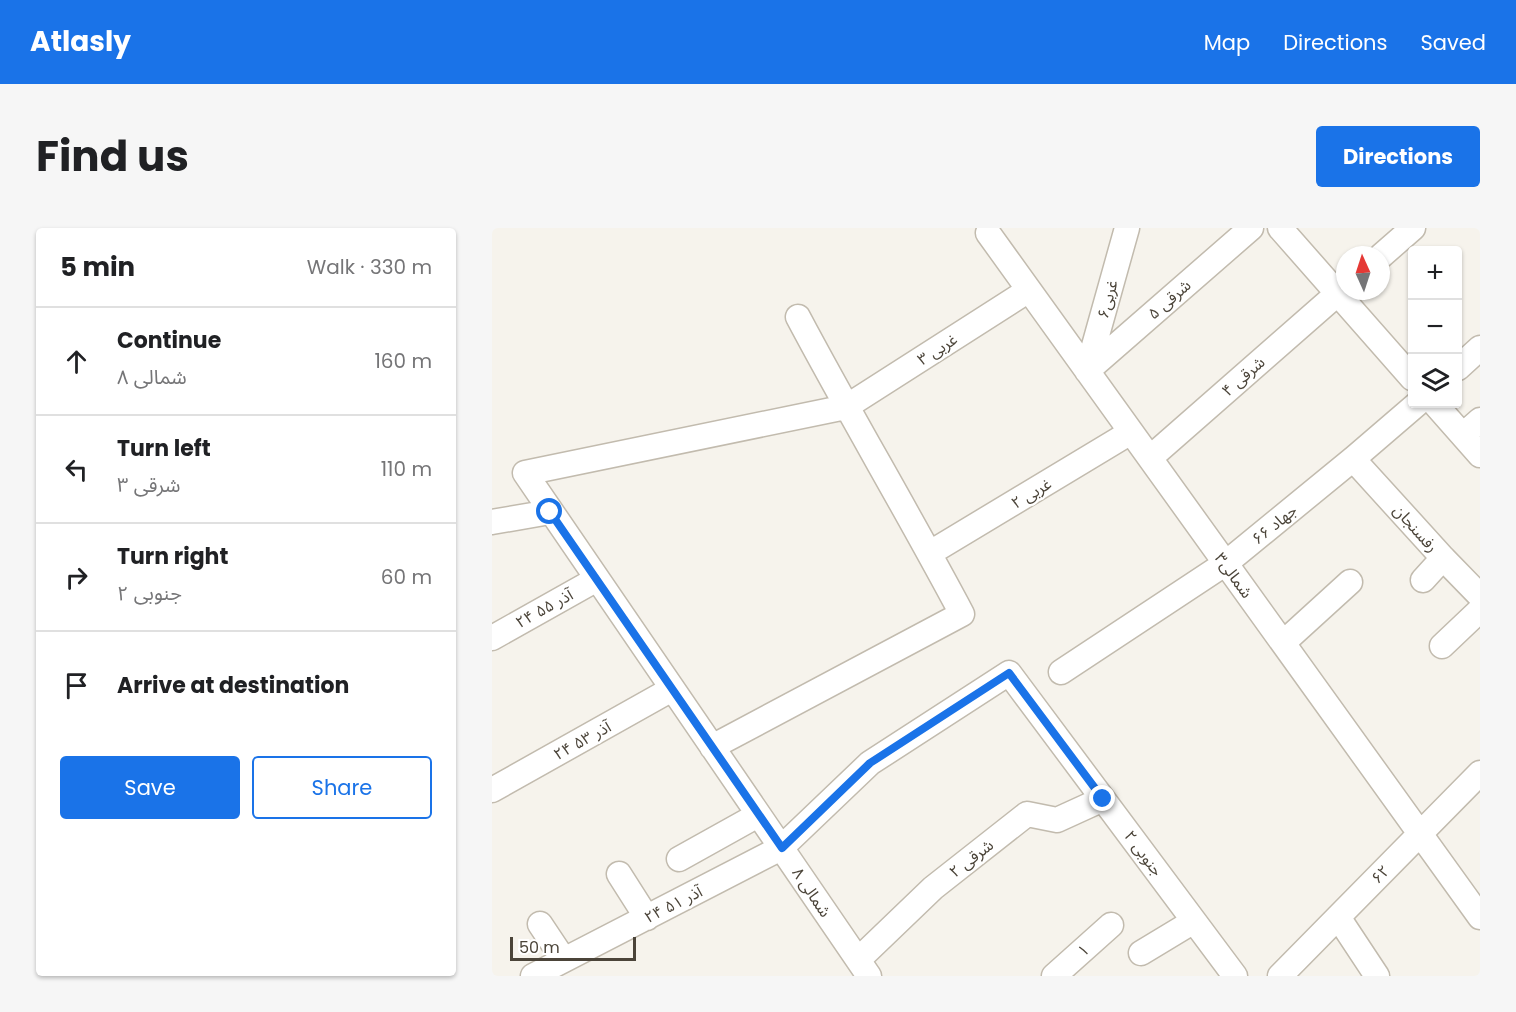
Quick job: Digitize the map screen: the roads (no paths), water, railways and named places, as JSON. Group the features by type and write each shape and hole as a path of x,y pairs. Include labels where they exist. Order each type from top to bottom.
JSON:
{"street":[{"name":"غربی۶","path":"1088,371 1127,228"},
{"name":"شرقی ۵","path":"1088,371 1251,228"},
{"path":"1280,228 1336,286"},
{"path":"1390,248 1413,228"},
{"name":"شمالی۳","path":"988,233 1420,833 1478,909"},
{"name":"غربی ۳","path":"846,407 1029,290"},
{"name":"شرقی ۴","path":"1150,458 1336,295"},
{"path":"1348,300 1408,372"},
{"path":"712,747 962,614 798,317"},
{"path":"1462,364 1480,348"},
{"name":"شمالی ۸","path":"846,407 525,473 864,968"},
{"name":"جهاد ۶۶","path":"1061,672 1226,563 1412,408"},
{"path":"1441,408 1471,428 1480,455"},
{"name":"غربی ۲","path":"930,554 1131,432"},
{"name":"رفسنجان","path":"1353,459 1480,596"},
{"path":"492,522 550,512"},
{"path":"1423,580 1443,558"},
{"name":"۲۴ آذر ۵۵","path":"492,638 597,579"},
{"path":"1283,643 1350,582"},
{"path":"1442,646 1480,610"},
{"name":"۲ جنوبی","path":"1009,673 1235,976"},
{"name":"۲۴ آذر ۵۱","path":"533,976 782,848 870,763 1009,673"},
{"name":"۲۴ آذر ۵۳","path":"492,790 672,689"},
{"name":"۶۲","path":"1280,976 1480,773"},
{"name":"۲ شرقی","path":"864,968 933,888 1027,814 1057,820 1103,799"},
{"path":"679,859 758,815"},
{"path":"619,874 647,918"},
{"path":"1338,917 1377,976"},
{"path":"1141,953 1194,921"},
{"path":"540,924 564,960"},
{"name":"۱","path":"1054,976 1111,925"}]}
